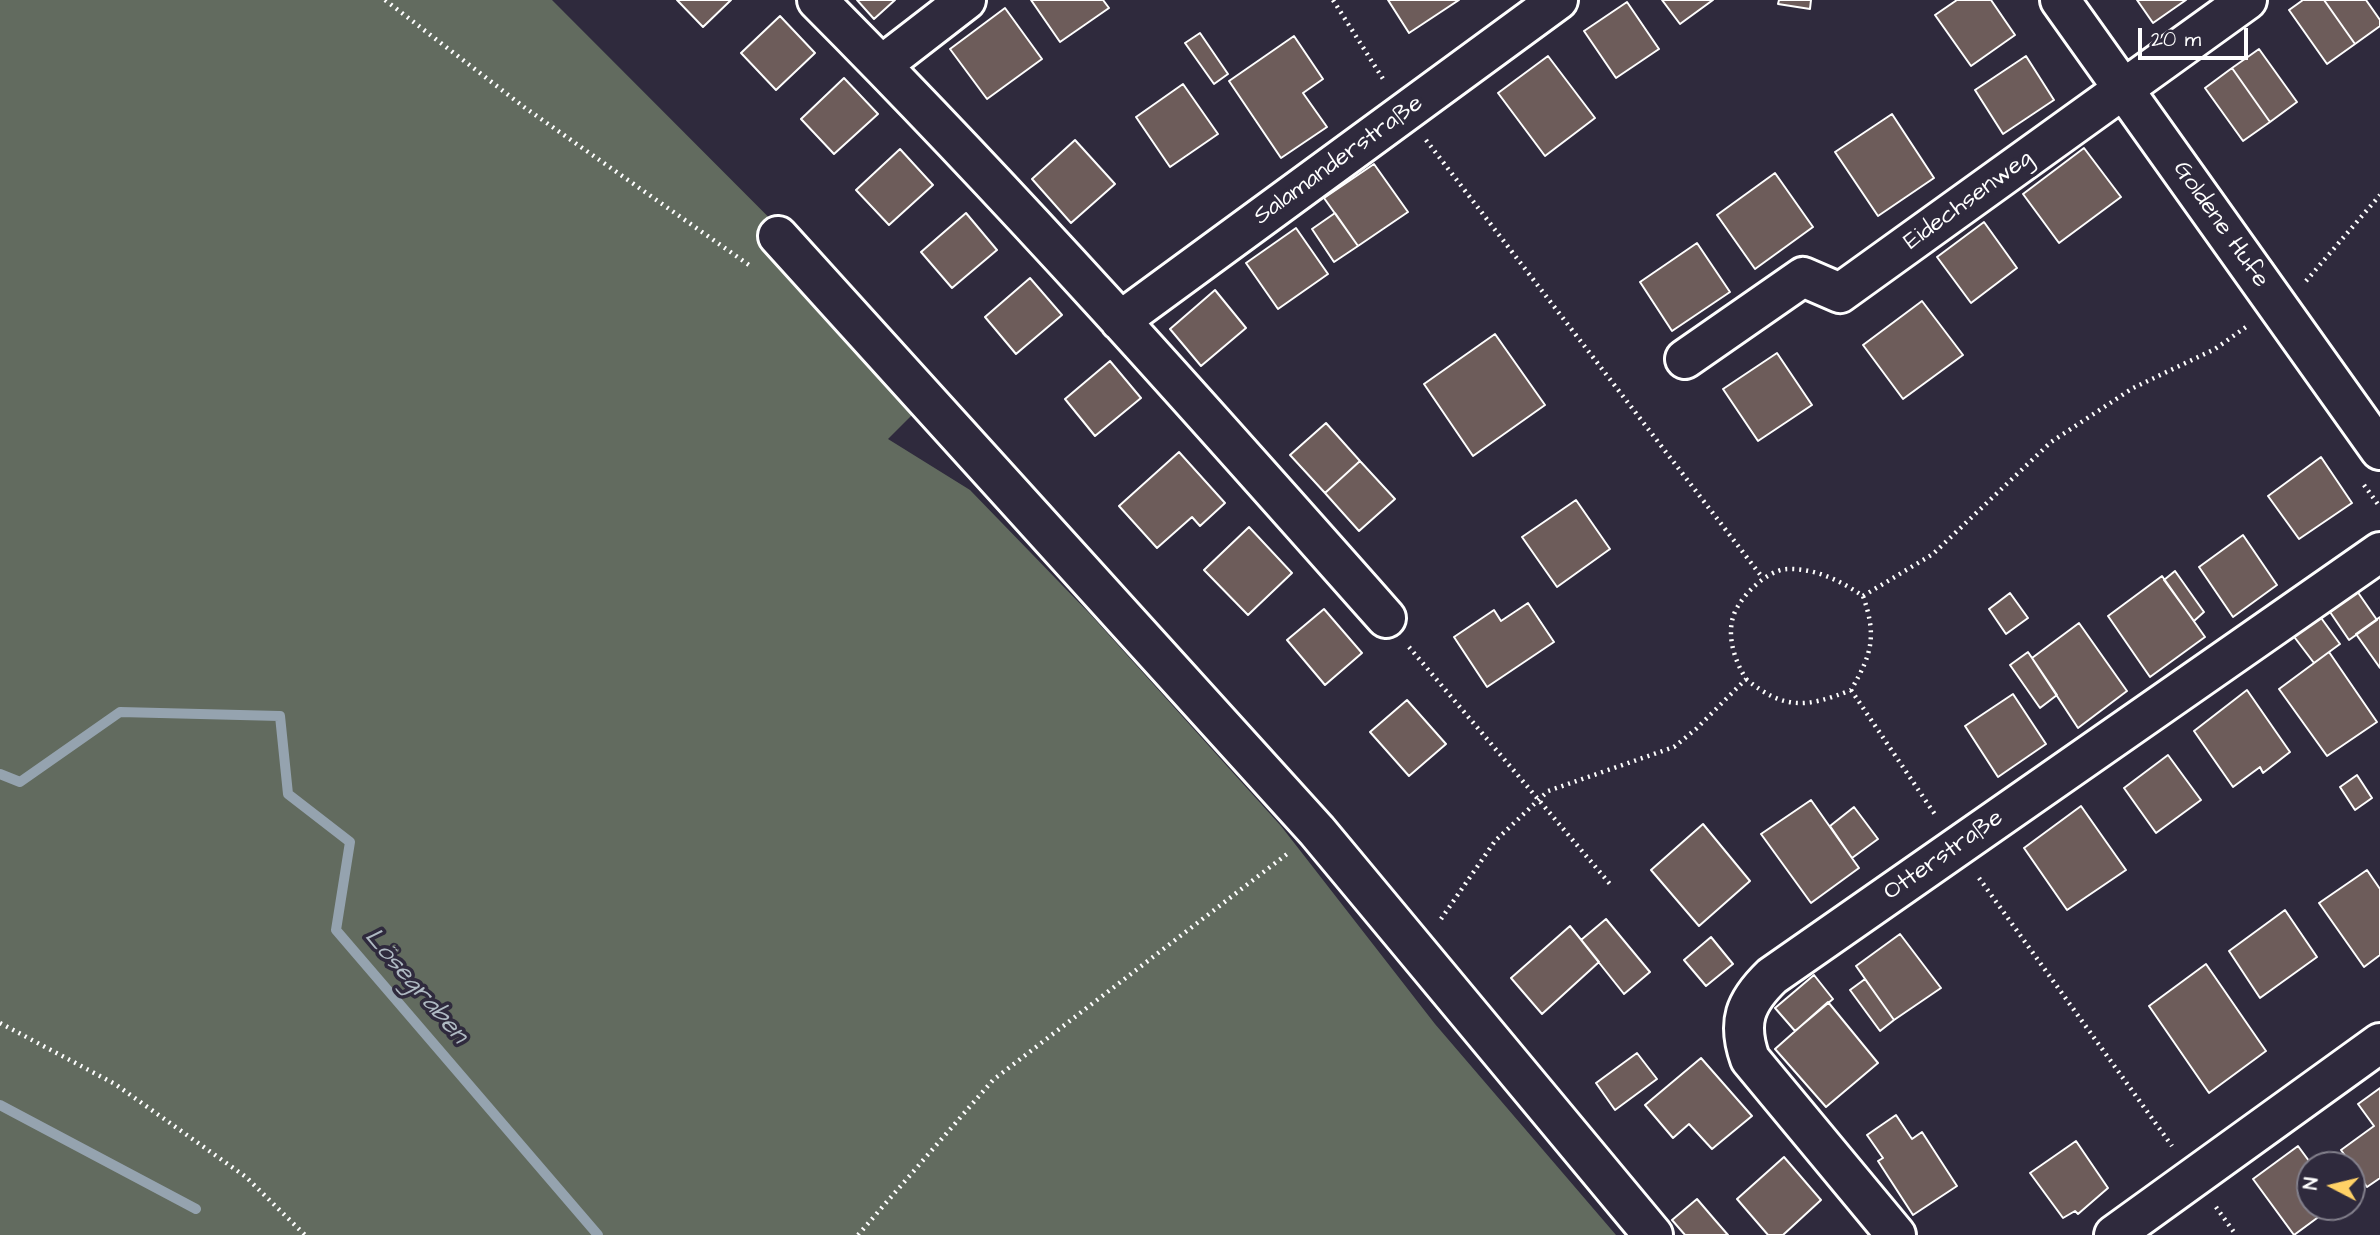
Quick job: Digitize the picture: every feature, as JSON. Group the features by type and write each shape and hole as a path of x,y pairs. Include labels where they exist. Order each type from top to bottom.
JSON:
{"street":[{"path":"817,0 882,65 1120,321 1386,618"},
{"path":"882,65 966,0"},
{"name":"Salamanderstraße","path":"1120,321 1558,0"},
{"name":"Goldene Hufe","path":"2060,0 2380,450"},
{"name":"Eidechsenweg","path":"1685,359 1803,277 1840,293 2247,0"},
{"path":"778,236 1317,831 1653,1235"},
{"name":"Otterstraße","path":"1896,1235 1749,1059 1745,1046 1744,1018 1752,995 1772,976 2380,552"},
{"path":"2114,1235 2380,1043"}],"path":[{"path":"385,0 524,107 752,267"},
{"path":"1333,0 1405,112 1762,577"},
{"path":"1863,596 1933,554 2050,442 2133,388 2215,349 2304,284 2380,195"},
{"path":"1785,569 1805,570 1828,576 1863,596 1870,616 1872,645 1851,690 1804,704 1779,701 1746,679 1732,649 1733,617 1762,577 1785,569"},
{"path":"1386,618 1610,884"},
{"path":"1417,951 1495,841 1548,791 1674,747 1746,679"},
{"path":"1851,690 1957,847 2236,1235"},
{"path":"858,1235 993,1080 1317,831"},
{"path":"0,1023 115,1084 246,1177 305,1235"}],"green space":[{"path":"0,0 552,0 939,388 888,439 970,490 1091,615 1281,826 1435,1024 1616,1235 0,1235"}],"building":[{"path":"677,0 731,0 703,27"},
{"path":"857,0 895,0 874,19"},
{"path":"1031,0 1103,0 1109,8 1060,42"},
{"path":"1388,0 1459,0 1409,33"},
{"path":"1662,0 1713,0 1680,24"},
{"path":"1779,0 1811,0 1810,9 1778,4"},
{"path":"1957,0 1991,0 2015,35 1971,66 1935,15"},
{"path":"2137,0 2186,0 2153,23"},
{"path":"2303,0 2324,0 2355,44 2327,64 2289,10"},
{"path":"2324,0 2366,0 2380,20 2380,26 2355,44"},
{"path":"1627,2 1659,49 1616,78 1584,31"},
{"path":"1005,8 1042,59 987,99 950,49"},
{"path":"780,16 815,53 776,90 741,53"},
{"path":"1200,33 1228,74 1214,84 1185,43"},
{"path":"1294,36 1323,79 1303,93 1327,127 1281,158 1229,81"},
{"path":"2259,49 2297,102 2270,122 2232,68"},
{"path":"1548,56 1595,118 1545,156 1498,93"},
{"path":"2026,56 2054,100 2003,134 1975,90"},
{"path":"2232,68 2270,122 2243,141 2205,88"},
{"path":"844,78 878,114 834,154 801,119"},
{"path":"1183,84 1218,134 1170,167 1136,117"},
{"path":"1892,114 1934,178 1878,216 1835,152"},
{"path":"1075,140 1115,184 1071,223 1032,179"},
{"path":"2084,148 2121,197 2059,243 2023,194"},
{"path":"900,149 933,185 889,225 856,190"},
{"path":"1374,164 1408,212 1358,246 1324,198"},
{"path":"1775,173 1813,227 1755,269 1717,215"},
{"path":"966,213 997,250 952,288 921,252"},
{"path":"1335,213 1358,246 1334,262 1312,229"},
{"path":"1984,222 2017,268 1971,303 1937,257"},
{"path":"1296,228 1328,274 1278,309 1246,263"},
{"path":"1697,243 1730,292 1672,331 1640,282"},
{"path":"1030,278 1062,315 1016,354 985,317"},
{"path":"1215,290 1246,328 1201,366 1170,329"},
{"path":"1922,301 1963,355 1903,399 1863,345"},
{"path":"1495,334 1545,405 1473,456 1424,384"},
{"path":"1777,353 1812,405 1758,441 1723,389"},
{"path":"1110,361 1141,398 1095,436 1065,399"},
{"path":"1326,423 1360,461 1325,493 1290,455"},
{"path":"1179,452 1225,503 1200,526 1192,517 1157,548 1119,506"},
{"path":"2321,457 2352,503 2299,539 2268,496"},
{"path":"1360,461 1395,499 1359,531 1325,493"},
{"path":"1576,500 1610,549 1557,587 1522,537"},
{"path":"1249,527 1292,573 1248,615 1204,570"},
{"path":"2243,535 2277,585 2233,617 2199,567"},
{"path":"2175,571 2204,612 2194,621 2164,580"},
{"path":"2162,576 2205,637 2150,677 2108,616"},
{"path":"2357,591 2377,620 2349,640 2330,612"},
{"path":"2010,593 2028,618 2006,634 1989,609"},
{"path":"1528,603 1554,642 1487,687 1454,637 1494,610 1501,621"},
{"path":"1324,609 1362,653 1325,685 1287,640"},
{"path":"2319,615 2340,644 2314,663 2292,634"},
{"path":"2380,617 2380,668 2356,634"},
{"path":"2079,623 2127,691 2078,728 2032,658"},
{"path":"2028,652 2057,695 2040,708 2010,665"},
{"path":"2329,652 2377,722 2327,756 2279,689"},
{"path":"2247,690 2290,752 2263,773 2260,767 2233,787 2194,731"},
{"path":"2013,694 2046,744 1998,777 1965,726"},
{"path":"1407,700 1446,744 1409,776 1370,732"},
{"path":"2168,755 2201,800 2156,833 2124,788"},
{"path":"2357,775 2372,798 2355,810 2340,787"},
{"path":"1811,800 1859,868 1811,903 1761,834"},
{"path":"2081,806 2126,870 2067,910 2024,848"},
{"path":"1854,807 1878,839 1852,858 1830,826"},
{"path":"1703,824 1750,881 1699,926 1651,870"},
{"path":"2367,870 2380,889 2380,955 2364,967 2319,903"},
{"path":"2285,910 2317,957 2260,998 2229,951"},
{"path":"1606,919 1650,972 1624,994 1581,940"},
{"path":"1570,926 1599,962 1542,1014 1511,978"},
{"path":"1900,934 1941,988 1894,1020 1856,966"},
{"path":"1711,937 1733,964 1706,986 1684,960"},
{"path":"2206,964 2266,1051 2209,1093 2149,1006"},
{"path":"1814,975 1833,999 1795,1031 1775,1008"},
{"path":"1865,979 1894,1020 1880,1031 1850,990"},
{"path":"1828,1002 1878,1063 1826,1107 1775,1049"},
{"path":"1637,1053 1657,1079 1615,1110 1596,1083"},
{"path":"1701,1058 1752,1116 1712,1149 1689,1124 1673,1138 1645,1105"},
{"path":"2380,1088 2380,1178 2367,1187 2366,1151 2341,1150 2374,1126 2358,1104"},
{"path":"1896,1115 1912,1139 1922,1132 1957,1186 1913,1215 1878,1161 1883,1158 1867,1135"},
{"path":"2076,1141 2108,1188 2078,1214 2075,1211 2063,1218 2030,1173"},
{"path":"2298,1146 2302,1151 2296,1151 2296,1221 2313,1221 2294,1235 2253,1179"},
{"path":"1784,1157 1821,1200 1783,1235 1768,1235 1737,1199"},
{"path":"1697,1199 1728,1235 1685,1235 1672,1220"}],"waterway":[{"name":"Lösegraben","path":"0,774 20,782 120,712 280,716 288,794 350,842 336,930 598,1235"},
{"path":"0,1105 196,1209"}]}
